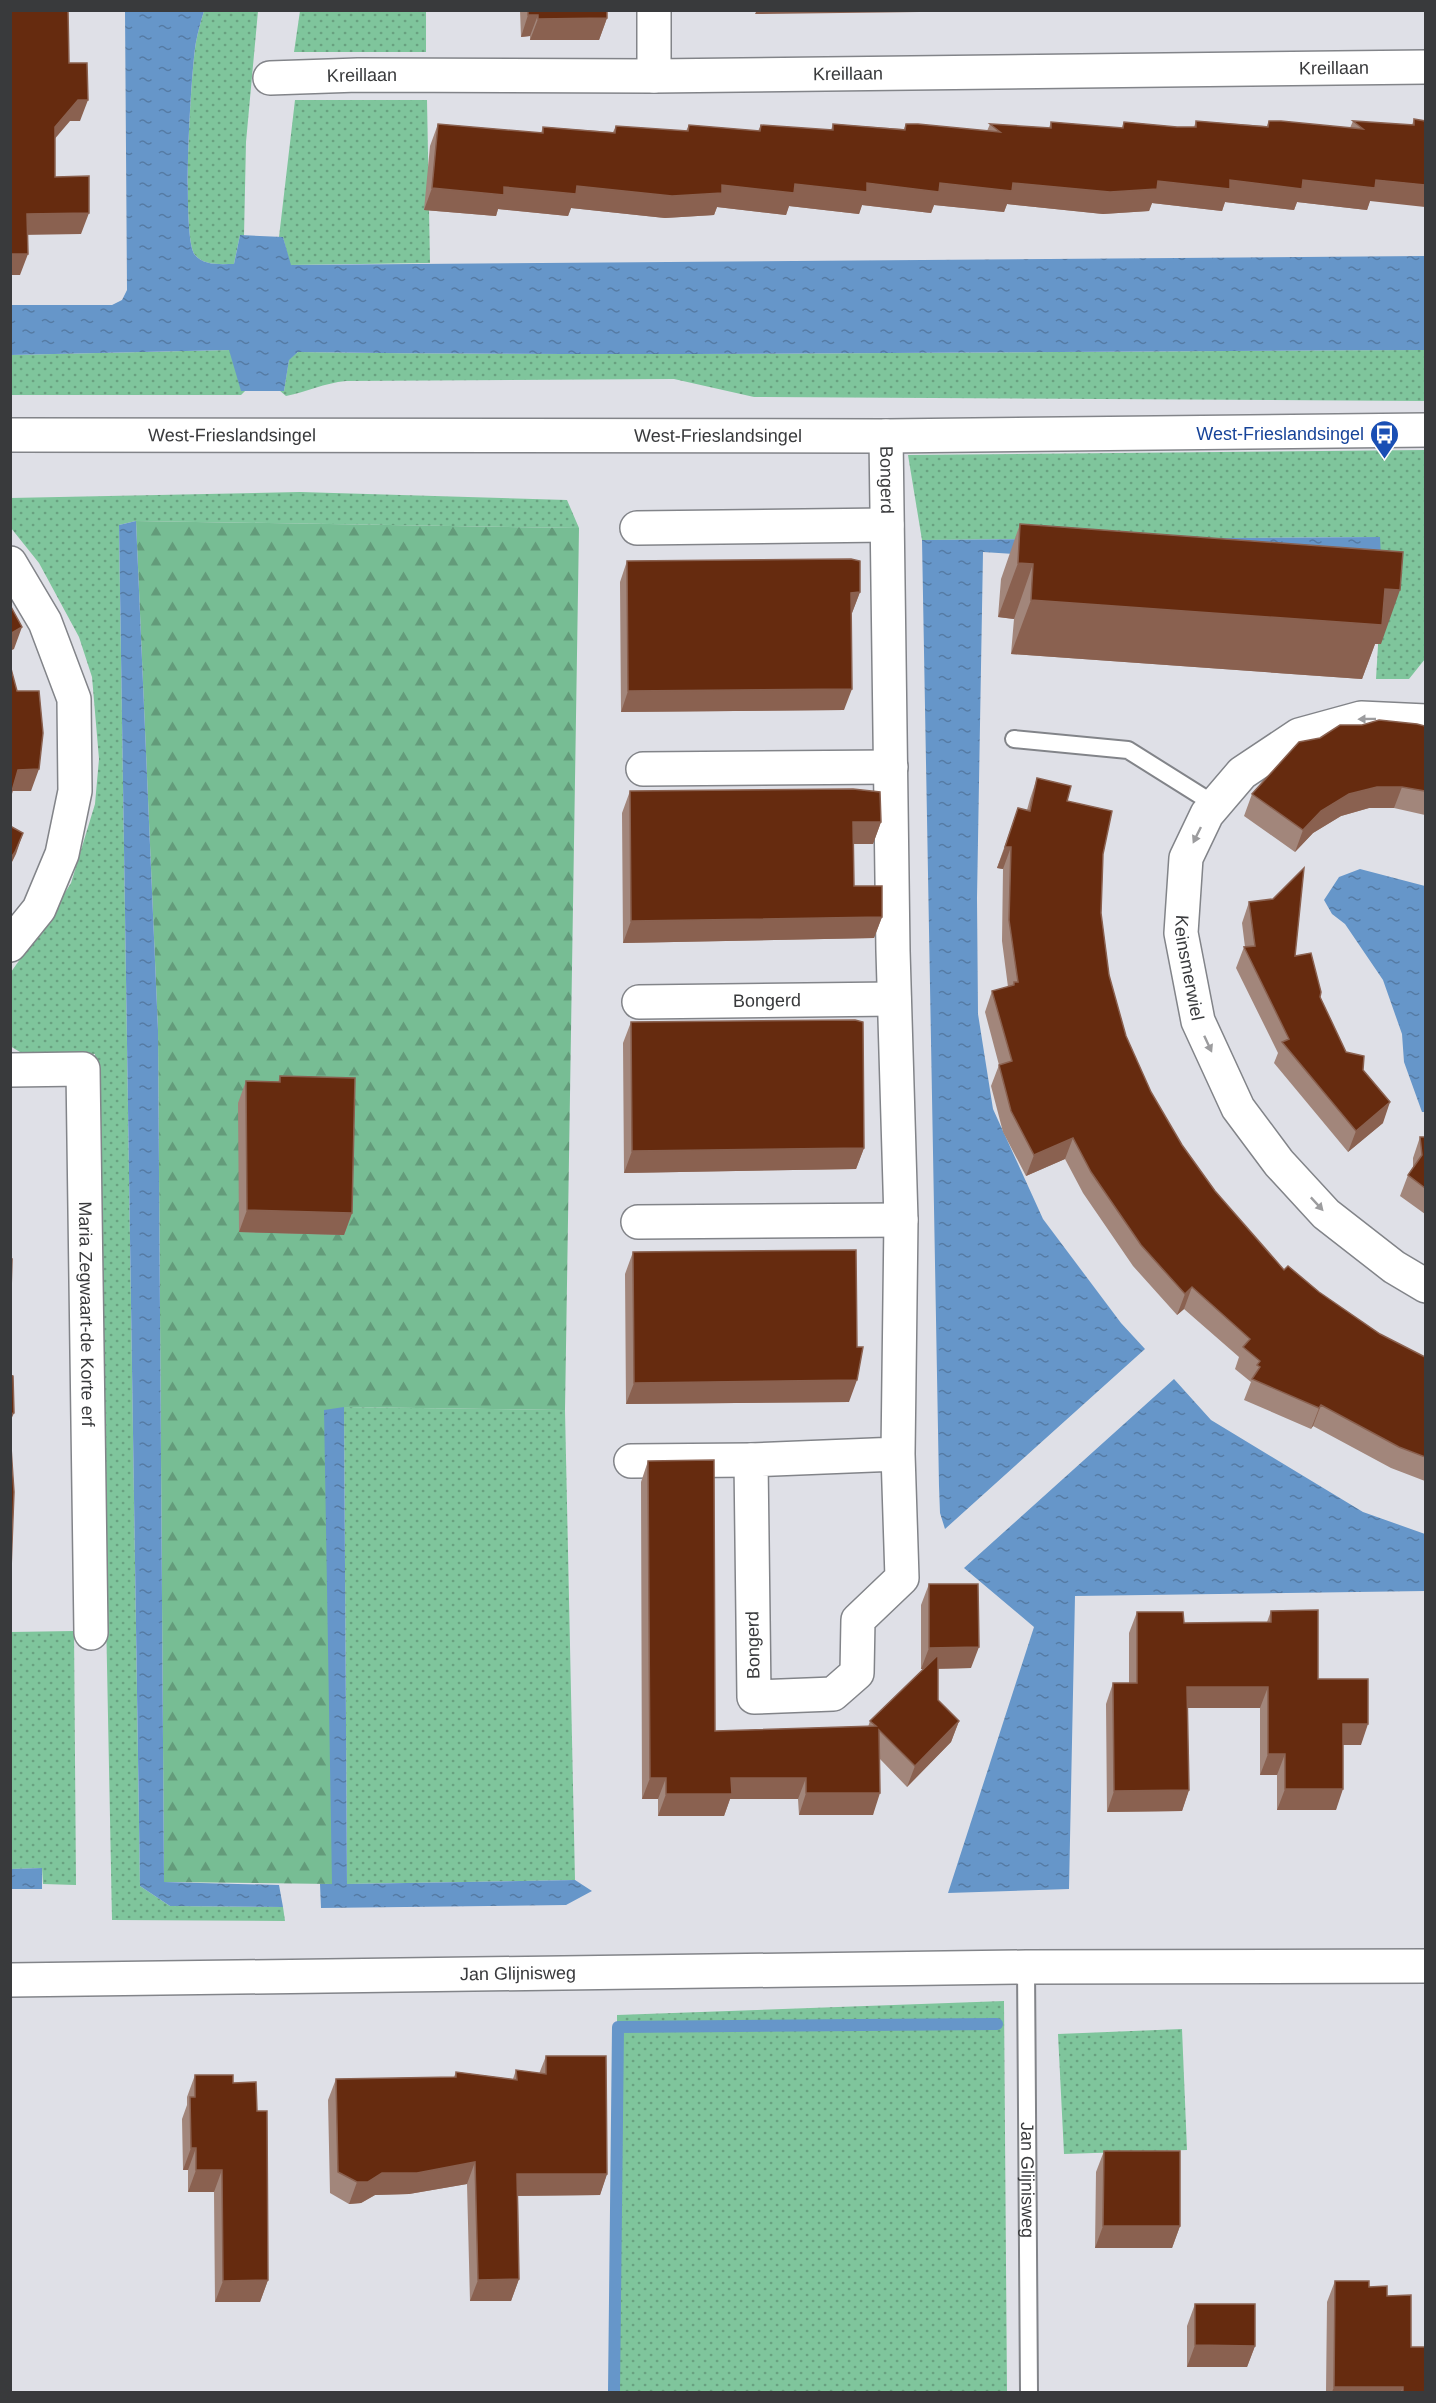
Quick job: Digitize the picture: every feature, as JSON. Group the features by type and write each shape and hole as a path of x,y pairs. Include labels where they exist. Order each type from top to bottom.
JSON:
{"street":[{"path":"654,10 654,76"},
{"name":"Kreillaan","path":"270,78 358,75 654,76 1425,67"},
{"name":"West-Frieslandsingel","path":"10,435 886,436 1425,430"},
{"name":"Bongerd","path":"751,1460 754,1697 833,1694 857,1673 858,1620 902,1578 898,1454 901,1220 894,999 886,436"},
{"name":"Bongerd","path":"637,528 887,525"},
{"path":"10,563 45,622 74,699 75,791 62,854 39,909 10,945"},
{"name":"Keinsmerwiel","path":"1425,721 1361,718 1299,735 1242,773 1214,804 1186,858 1181,933 1198,1022 1238,1108 1280,1163 1326,1214 1394,1267 1425,1286"},
{"path":"643,769 891,767"},
{"name":"Bongerd","path":"639,1002 894,999"},
{"name":"Maria Zegwaart-de Korte erf","path":"10,1070 83,1069 91,1633"},
{"path":"638,1222 901,1220"},
{"path":"631,1461 751,1460 898,1454"},
{"name":"Jan Glijnisweg","path":"10,1980 1026,1967 1425,1966"}],"lane":[{"path":"1014,739 1128,750 1214,804"},
{"name":"Jan Glijnisweg","path":"1026,1967 1029,2392"}],"green space":[{"path":"204,11 258,11 246,142 244,236 240,235 234,264 213,264 199,259 195,255 191,242 188,188 190,117 196,42"},
{"path":"300,11 426,11 426,52 294,52"},
{"path":"295,100 427,100 430,263 290,265 283,237 279,237"},
{"path":"230,350 242,391 246,390 241,395 11,395 10,355"},
{"path":"1426,350 1425,401 754,397 674,379 346,381 286,396 279,390 284,391 289,359 298,352 721,354"},
{"path":"1425,450 1425,659 1409,679 1376,679 1382,579 1379,537 922,540 908,455"},
{"path":"300,492 567,500 579,528 136,521 119,525 140,1886 170,1906 283,1907 285,1921 112,1920 95,1054 20,1052 10,1046 11,972 71,883 95,804 99,759 92,677 79,637 39,563 11,528 10,498"},
{"path":"136,521 579,528 565,1410 344,1407 332,1884 164,1882 158,1030"},
{"path":"344,1407 565,1410 575,1880 347,1884"},
{"path":"74,1631 76,1885 43,1884 42,1868 11,1869 10,1632"},
{"path":"1004,2001 1007,2392 618,2392 617,2015"},
{"path":"1182,2029 1187,2150 1064,2154 1058,2034"}],"water":[{"path":"125,10 204,11 194,59 188,188 191,242 195,255 208,263 234,264 240,235 283,237 291,265 1425,256 1425,350 721,354 298,352 289,360 284,391 241,391 229,350 11,355 11,305 112,305 122,300 127,290"},
{"path":"136,521 158,1030 164,1882 279,1885 283,1907 170,1906 140,1886 119,525"},
{"path":"1380,537 1382,579 983,552 977,898 978,1014 993,1109 1043,1219 1121,1323 1145,1349 945,1529 940,1513 939,1486 922,540"},
{"path":"1360,869 1425,886 1425,1112 1422,1112 1404,1062 1402,1034 1383,980 1345,924 1332,914 1324,900 1339,877"},
{"path":"1174,1379 1211,1420 1363,1512 1425,1534 1425,1591 1075,1596 1069,1889 948,1893 1034,1627 964,1568"},
{"path":"344,1407 347,1884 575,1880 592,1891 566,1905 321,1908 320,1884 332,1884 324,1410"},
{"path":"42,1868 42,1889 11,1889 11,1869"}],"building":[{"path":"10,10 68,10 69,63 87,63 88,100 78,100 55,127 55,177 89,176 89,213 27,214 28,254 10,254"},
{"path":"528,10 607,10 607,18 538,19 538,15 528,15"},
{"path":"1414,119 1425,121 1425,185 1376,180 1375,188 1303,180 1302,189 1230,180 1230,189 1158,181 1157,189 1110,192 1013,183 1012,191 940,183 939,192 867,183 867,192 795,184 794,193 722,185 722,193 672,196 577,186 576,194 504,187 504,195 432,188 438,124 543,133 543,127 615,133 616,126 688,131 689,125 760,131 761,125 833,130 833,124 905,130 906,124 918,124 1000,132 990,124 1051,128 1051,122 1123,128 1124,122 1196,127 1196,121 1268,127 1269,121 1281,121 1363,129 1353,121 1414,125"},
{"path":"1020,524 1403,552 1400,590 1385,589 1382,625 1031,600 1033,564 1018,563"},
{"path":"851,559 860,561 860,592 851,593 852,689 628,691 627,561"},
{"path":"10,605 22,627 10,634"},
{"path":"10,665 17,691 39,691 43,733 39,769 18,770 10,798"},
{"path":"1379,720 1425,726 1425,791 1402,787 1377,787 1349,794 1321,811 1303,830 1252,794 1299,742 1320,738 1340,725 1362,725"},
{"path":"1037,778 1071,786 1067,801 1112,811 1103,854 1101,913 1109,975 1126,1036 1151,1092 1182,1145 1215,1191 1284,1270 1288,1266 1319,1292 1380,1334 1425,1357 1425,1457 1399,1447 1321,1405 1319,1408 1252,1379 1260,1367 1257,1365 1260,1361 1243,1347 1250,1339 1192,1287 1185,1294 1141,1245 1091,1172 1073,1138 1034,1155 1011,1111 999,1065 1012,1061 992,991 1018,982 1009,920 1011,847 1005,847 1018,808 1030,811"},
{"path":"853,789 880,792 881,822 853,822 854,886 882,886 882,917 631,921 630,791"},
{"path":"10,826 23,833 10,859"},
{"path":"1304,868 1295,956 1311,953 1321,992 1320,997 1346,1052 1364,1056 1363,1070 1390,1102 1356,1131 1282,1042 1289,1039 1244,947 1255,946 1249,902 1273,899"},
{"path":"855,1020 863,1022 864,1148 632,1151 631,1022"},
{"path":"280,1076 355,1078 352,1213 247,1210 246,1081 280,1082"},
{"path":"1420,1137 1425,1137 1425,1188 1408,1175 1422,1155"},
{"path":"856,1250 857,1347 863,1347 857,1380 634,1383 633,1252"},
{"path":"10,1259 12,1259 10,1324"},
{"path":"10,1375 13,1376 14,1413 10,1414"},
{"path":"10,1432 14,1492 11,1570 10,1570"},
{"path":"714,1460 715,1731 876,1726 870,1721 938,1655 938,1700 959,1721 915,1766 879,1730 880,1793 806,1793 806,1778 731,1778 732,1794 666,1794 666,1778 650,1778 648,1461"},
{"path":"929,1584 978,1584 979,1647 929,1648"},
{"path":"1318,1610 1318,1679 1368,1679 1368,1724 1343,1724 1343,1789 1285,1789 1285,1754 1268,1754 1268,1687 1187,1687 1189,1790 1114,1791 1113,1683 1137,1683 1137,1612 1183,1612 1184,1623 1271,1622 1271,1611"},
{"path":"546,2056 606,2056 607,2174 517,2174 519,2279 478,2280 475,2162 417,2173 382,2173 368,2182 357,2182 338,2172 336,2079 456,2077 456,2072 517,2080 516,2070 546,2074"},
{"path":"195,2075 233,2075 233,2083 256,2082 257,2111 267,2111 268,2280 223,2281 222,2170 196,2170 196,2148 191,2148 190,2097 195,2097"},
{"path":"1104,2151 1180,2151 1180,2226 1103,2226"},
{"path":"1335,2281 1369,2281 1369,2287 1387,2286 1387,2296 1411,2295 1411,2347 1425,2347 1425,2392 1403,2392 1403,2387 1334,2387"},
{"path":"1195,2304 1255,2304 1255,2346 1195,2345"}],"waterway":[{"path":"614,2392 618,2027 997,2024"}],"place":[{"name":"West-Frieslandsingel","path":"1385,460"}]}
